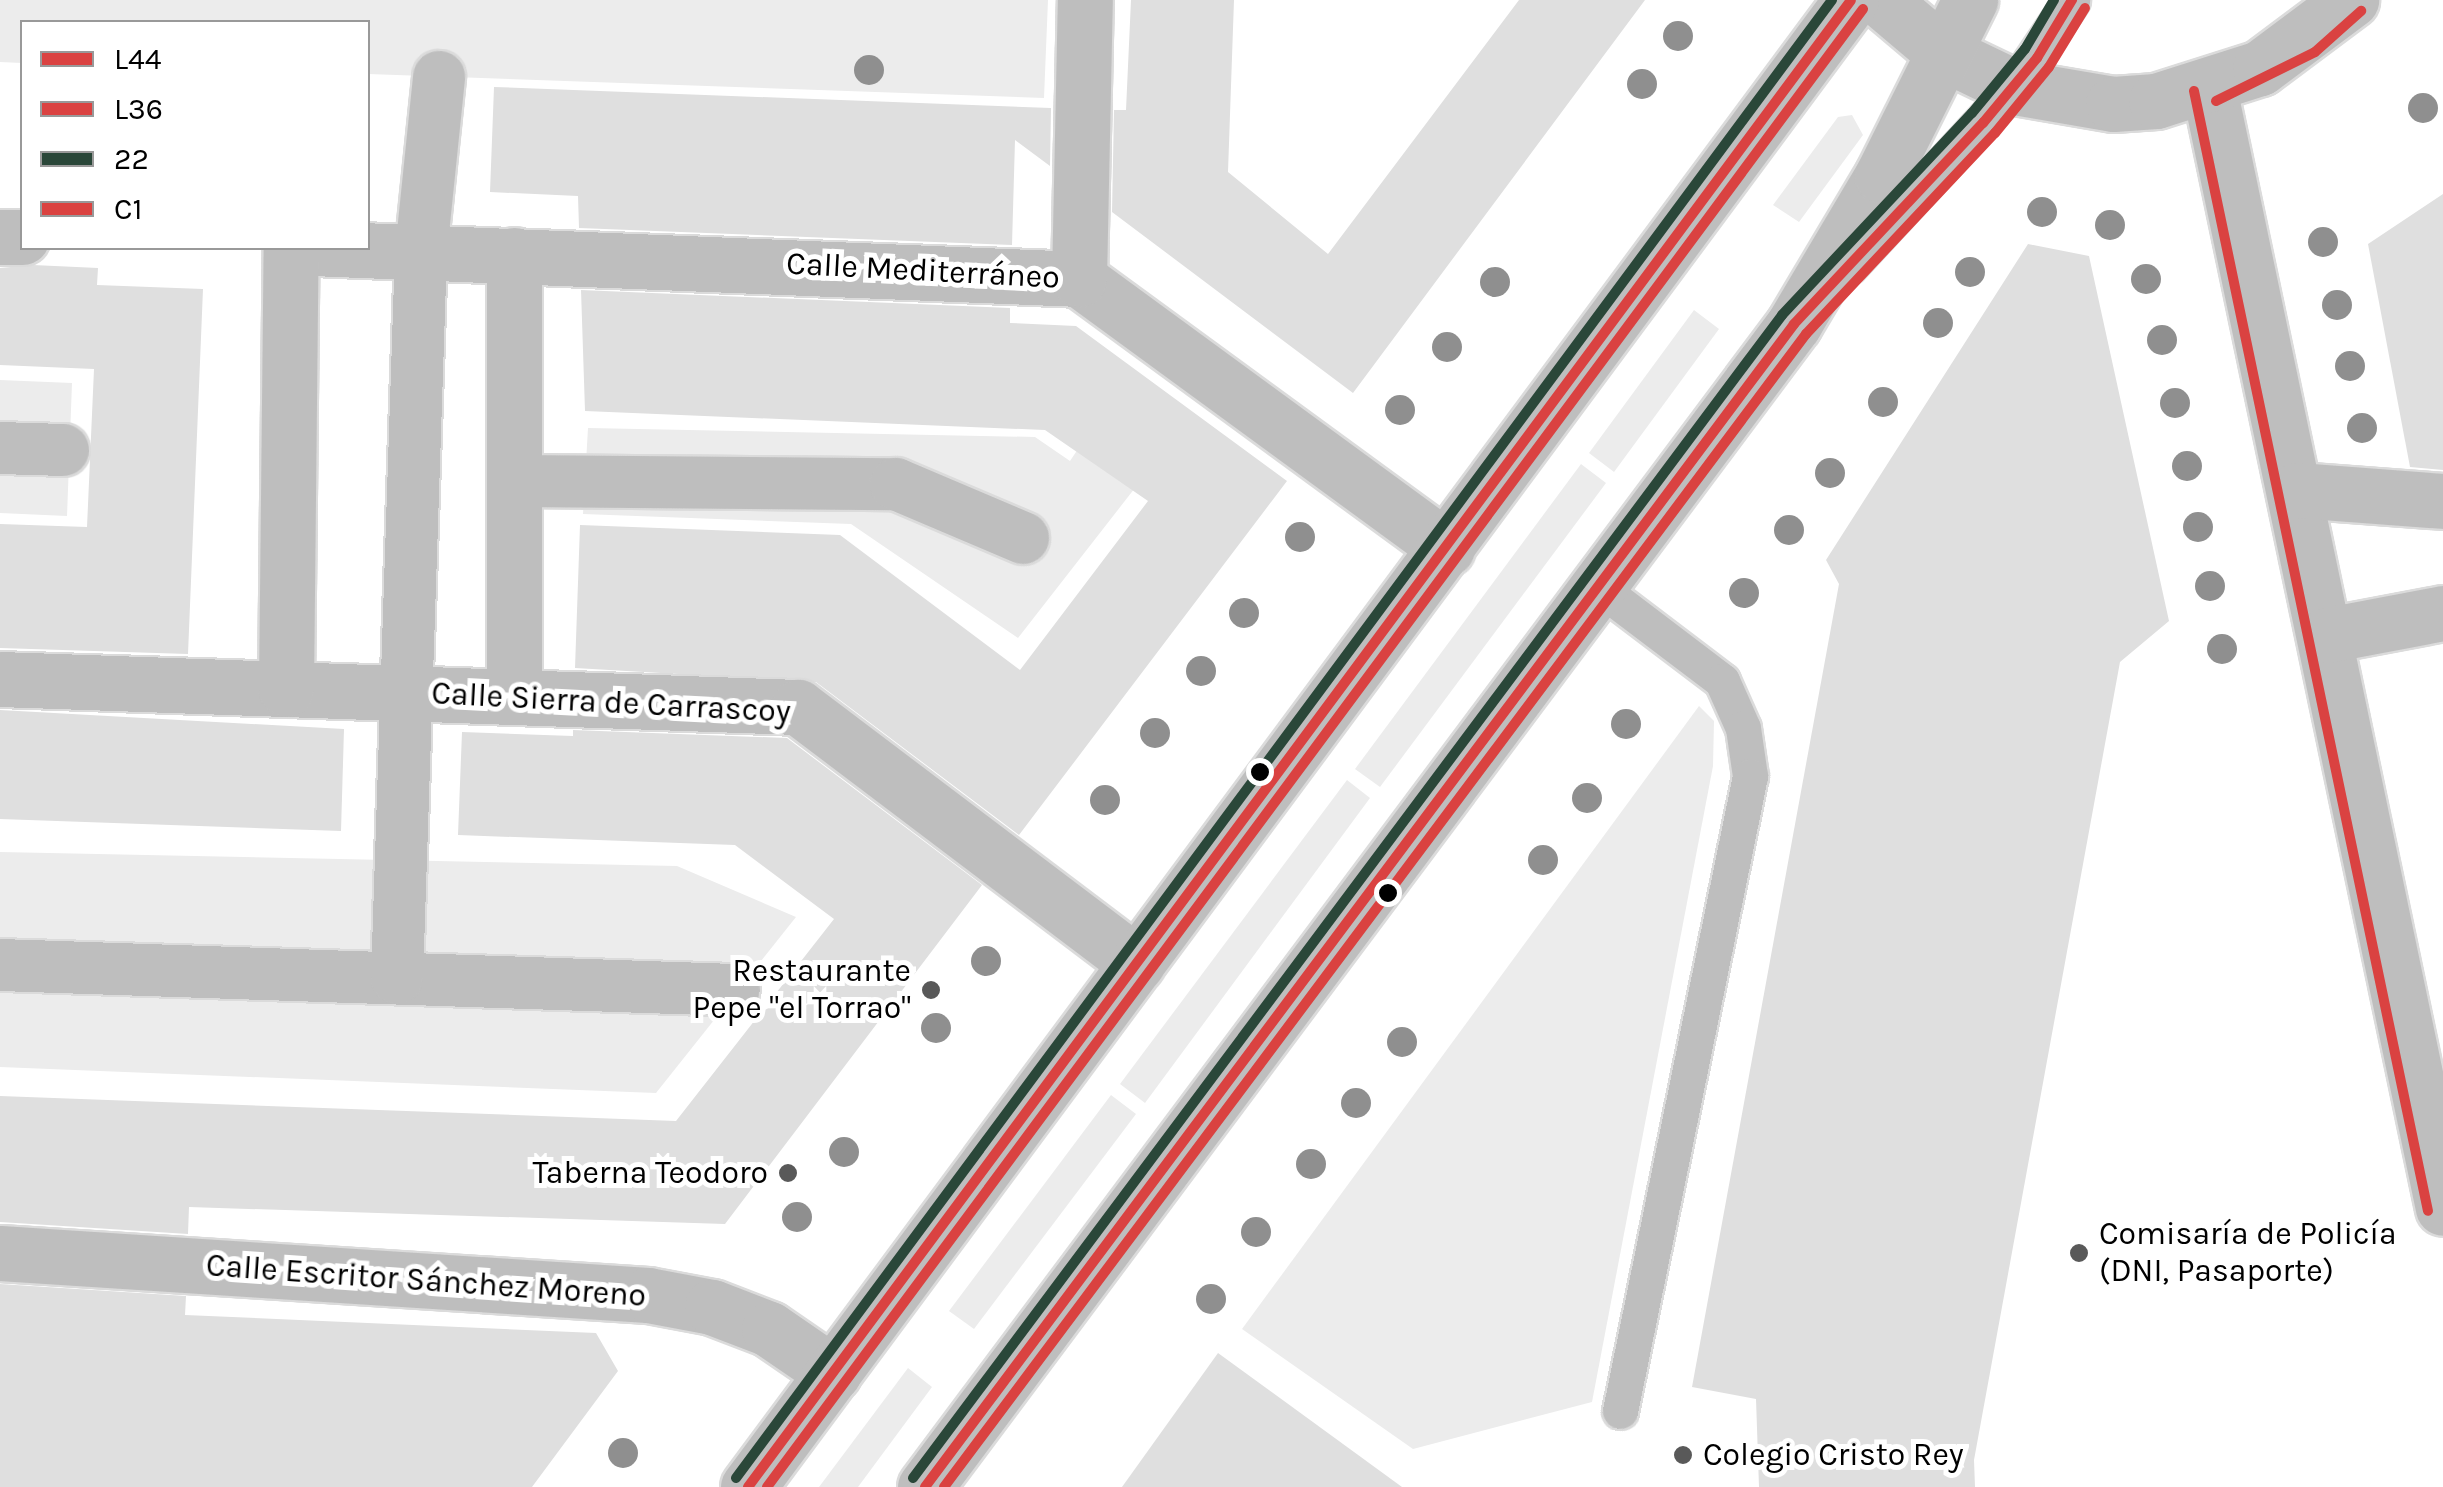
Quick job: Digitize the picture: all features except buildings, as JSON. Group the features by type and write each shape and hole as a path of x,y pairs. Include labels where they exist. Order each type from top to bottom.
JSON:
{"street":[{"path":"1079,279 1085,0"},
{"path":"748,1487 1851,0"},
{"path":"1882,0 1945,54 2014,87 2113,104 2210,88 2307,39 2350,0"},
{"path":"925,1487 1794,324 1945,54 1970,0"},
{"path":"397,978 421,252 439,77"},
{"path":"2210,88 2297,490 2443,1208"},
{"path":"286,689 291,250"},
{"name":"Calle Mediterráneo","path":"366,250 1079,279 1447,548"},
{"path":"514,254 514,697"},
{"path":"0,448 62,450"},
{"path":"514,481 896,484 1023,538"},
{"path":"2297,490 2443,501"},
{"path":"2327,635 2443,613"},
{"name":"Calle Sierra de Carrascoy","path":"0,679 798,706 1137,963"},
{"path":"0,965 734,990"},
{"name":"Calle Escritor Sánchez Moreno","path":"0,1253 648,1295 712,1307 769,1329 833,1372"}],"lane":[{"path":"1794,324 2014,87 2072,0"},
{"path":"1597,586 1722,681 1743,728 1750,776 1620,1411"}],"shaded area":[{"path":"0,0 1048,0 1044,98 370,74 370,20 20,20 20,63 0,62"},
{"path":"1852,115 1863,135 1799,222 1773,205 1838,117"},
{"path":"1694,310 1719,329 1614,472 1589,453"},
{"path":"0,380 72,383 67,516 0,513"},
{"path":"1098,419 1156,461 1018,638 851,524 583,514 588,428 1035,437 1070,461"},
{"path":"1581,464 1606,483 1380,787 1355,769"},
{"path":"1699,706 1714,721 1713,766 1592,1402 1413,1449 1242,1329"},
{"path":"1347,780 1370,798 1145,1103 1120,1084"},
{"path":"0,852 677,866 796,917 656,1093 0,1067"},
{"path":"1111,1095 1136,1114 974,1329 949,1311"},
{"path":"908,1368 932,1387 858,1487 819,1487"}],"transit line":[{"name":"22","path":"736,1478 1832,0"},
{"name":"L44","path":"748,1487 1851,0"},
{"name":"22","path":"913,1478 1782,315 1972,113 2025,49 2054,0"},
{"name":"L44","path":"925,1487 1794,324 1983,123 2037,58 2072,0"},
{"name":"C1","path":"944,1487 1806,334 1995,133 2049,67 2085,8"},
{"name":"L36","path":"767,1487 1863,9"},
{"name":"L36","path":"2216,101 2315,52 2361,11"},
{"name":"L36","path":"2194,91 2428,1211"}],"place":[{"name":"Restaurante Pepe \"el Torrao\"","path":"931,990"},
{"name":"Taberna Teodoro","path":"788,1173"},
{"name":"Comisaría de Policía (DNI, Pasaporte)","path":"2079,1253"},
{"name":"Colegio Cristo Rey","path":"1683,1455"}]}
